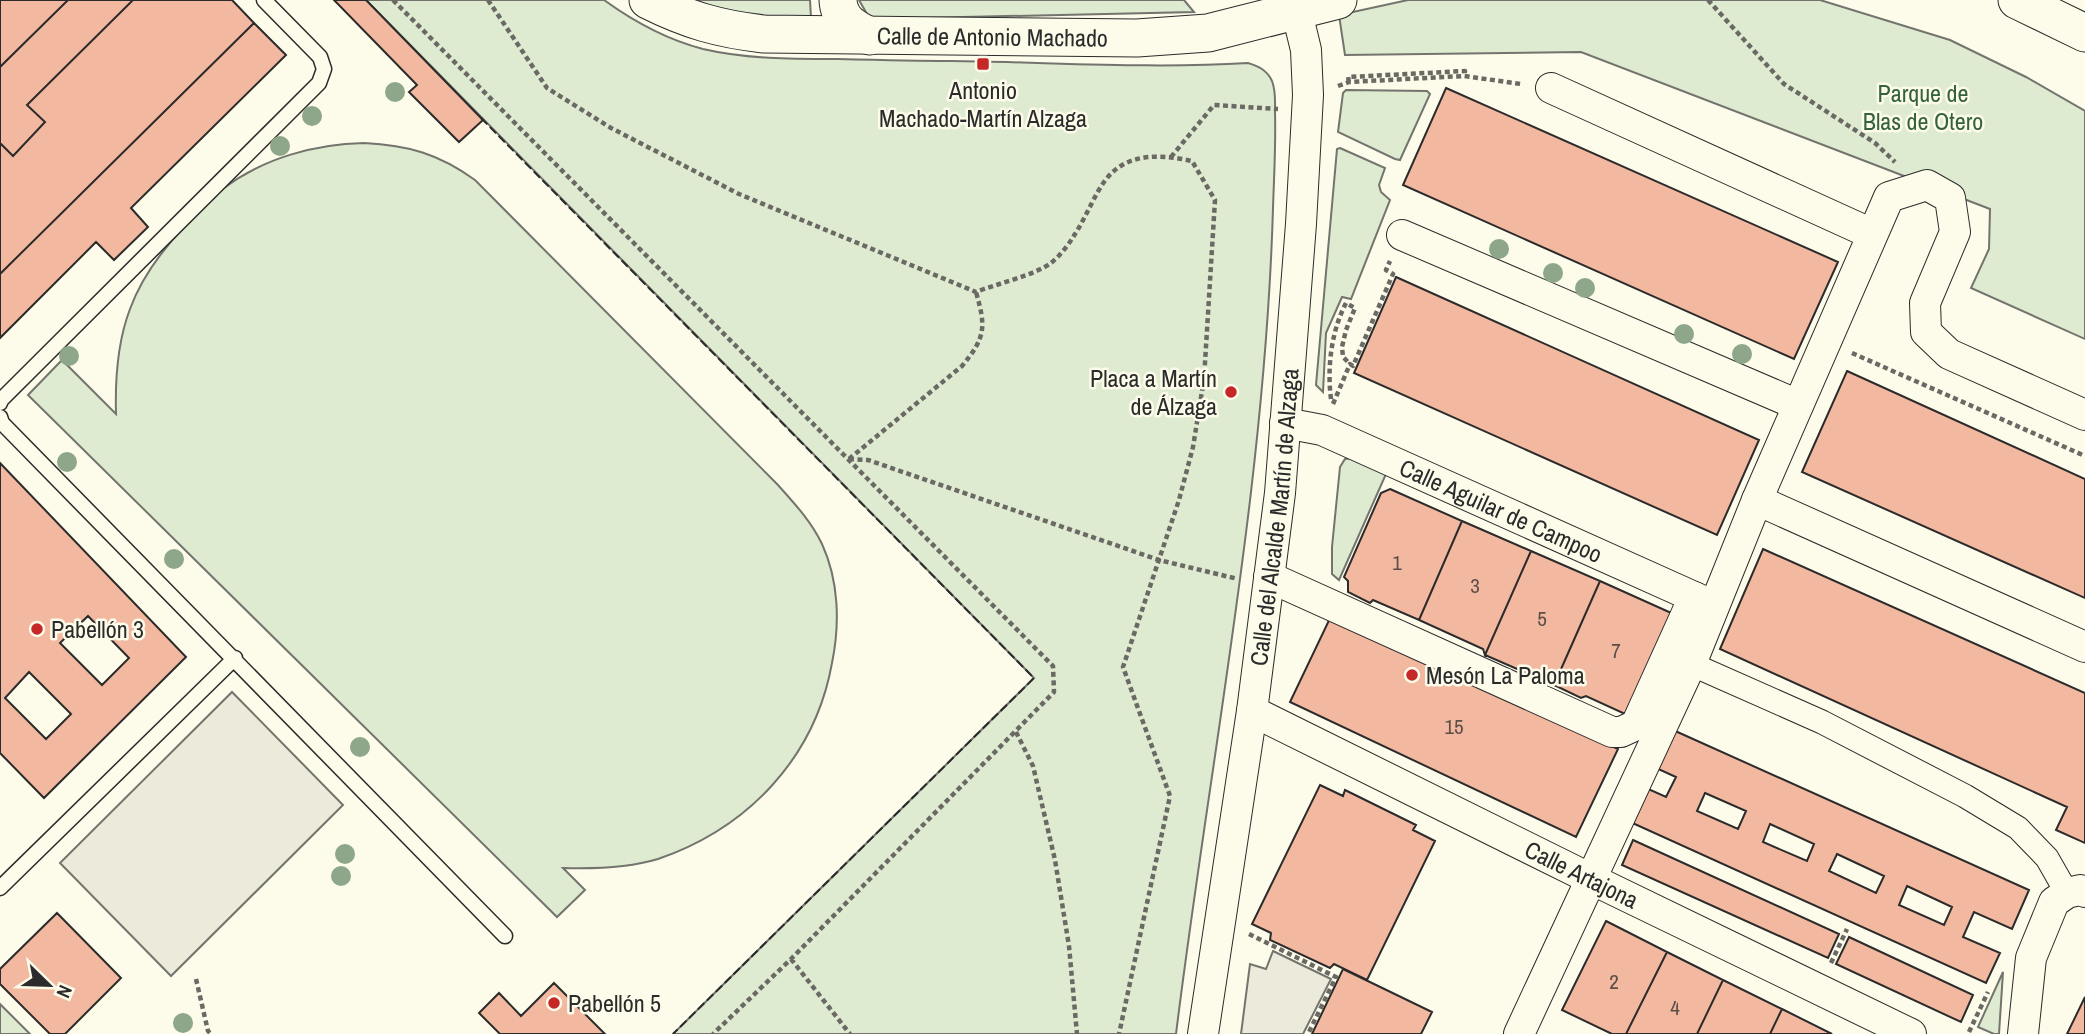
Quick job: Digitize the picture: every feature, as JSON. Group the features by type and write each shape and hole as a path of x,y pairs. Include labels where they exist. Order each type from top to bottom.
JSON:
{"street":[{"name":"Calle de Antonio Machado","path":"648,0 702,23 764,34 1137,38 1208,33 1295,6 1338,0"},
{"path":"838,0 842,17 870,36"},
{"path":"2016,1 2085,33"},
{"name":"Calle del Alcalde Martín de Alzaga","path":"1203,1034 1252,711 1258,579 1280,493 1308,113 1306,50 1295,6"},
{"path":"1550,88 1872,234"},
{"path":"1258,579 1612,732 1621,732 1636,725 1757,500 1889,197 1927,185 1950,198 1955,232 1925,303 1926,332 1949,354 2085,415"},
{"path":"1402,234 1798,405"},
{"name":"Calle Aguilar de Campoo","path":"1285,423 1322,430 1704,601"},
{"path":"1757,500 2085,647"},
{"path":"1529,1031 1591,880 1691,664 1704,601"},
{"path":"1691,664 1822,722 1965,796 2018,828 2048,858 2076,892 2054,902 2031,958 2023,1034"},
{"name":"Calle Artajona","path":"1252,711 1591,880 1911,1034"}],"lane":[{"path":"0,403 319,83 324,69 320,57 264,0"},
{"path":"0,418 505,936"},
{"path":"0,888 234,659"}],"path":[{"path":"393,0 1054,666 1054,692 713,1034"},
{"path":"488,0 547,88 611,128 738,194 976,292 1051,264 1067,247 1104,182 1129,160 1171,157 1192,161 1215,200 1204,379 1193,447 1179,500 1123,667 1170,796 1119,1034"},
{"path":"1708,0 1784,84 1875,143 1886,156"},
{"path":"1308,113 1331,115 1337,87 1349,82 1349,77 1465,71 1464,76 1550,88"},
{"path":"1171,157 1214,104 1271,109"},
{"path":"1332,406 1329,384 1331,358 1335,332 1346,303 1355,308 1342,347 1343,357 1353,366 1393,274 1386,270 1402,234"},
{"path":"848,460 962,366 976,348 983,329 976,292"},
{"path":"1825,341 2085,456"},
{"path":"1338,392 1350,364"},
{"path":"848,460 869,460 1159,560 1258,579"},
{"path":"1016,732 1033,766 1055,860 1069,946 1077,1034"},
{"path":"1830,965 1847,929"},
{"path":"1247,933 1336,977 1308,1034"},
{"path":"791,958 850,1034"},
{"path":"196,979 209,1033"},
{"path":"1969,1032 1988,992"}],"green space":[{"path":"366,0 604,0 664,35 703,49 752,57 1137,65 1248,63 1268,74 1275,93 1275,148 1268,312 1259,416 1248,519 1176,1034 673,1034 1034,678"},
{"path":"689,0 810,0 811,18 750,16"},
{"path":"859,0 1184,0 1194,12 874,19 867,14"},
{"name":"Parque de Blas de Otero","path":"1408,0 1820,0 1950,40 2026,77 2085,111 2085,339 1971,288 1989,249 1990,209 1581,52 1345,55 1339,15"},
{"path":"1346,90 1427,91 1430,94 1400,160 1338,132 1343,93"},
{"path":"364,143 422,152 436,157 475,180 778,485 813,528 828,558 832,573 837,618 832,663 823,697 810,729 793,759 772,785 748,808 721,829 691,846 658,859 635,864 563,868 585,890 557,917 28,395 62,360 116,414 118,361 130,309 147,275 177,234 219,192 256,168 309,150"},
{"path":"1337,149 1385,168 1379,185 1381,192 1390,200 1351,299 1342,297 1326,333 1323,392 1316,385"},
{"path":"1353,458 1386,474 1339,580 1332,574 1332,547 1340,467 1345,459"},
{"path":"2003,972 1999,1034 1994,1034 1978,1027"},
{"path":"0,1004 30,1034 0,1034"}],"shaded area":[{"path":"232,692 343,805 171,976 60,863"},
{"path":"1273,951 1331,979 1303,1034 1241,1034 1250,964 1266,969"}],"building":[{"path":"0,0 68,0 0,67"},
{"path":"68,0 133,0 27,105 45,122 13,156 0,143 0,67"},
{"path":"133,0 232,0 254,23 0,274 0,143 13,156 45,122 27,105"},
{"path":"334,0 366,0 483,120 459,142 409,92 417,85"},
{"path":"254,23 286,55 131,208 148,227 114,260 96,242 0,338 0,274"},
{"path":"1446,88 1838,262 1794,359 1403,185"},
{"path":"1396,277 1759,440 1717,535 1354,373"},
{"path":"1847,371 2085,479 2085,598 1802,472"},
{"name":"Pabellón 3","path":"0,463 186,657 44,798 0,753","holes":["88,616 129,658 102,685 60,643","29,672 71,714 46,739 5,698"]},
{"path":"1390,489 1462,521 1419,620 1373,600 1370,603 1348,592 1348,581 1344,577 1381,493"},
{"path":"1462,521 1531,551 1485,655 1483,649 1419,620"},
{"path":"1763,549 2085,693 2085,843 2056,830 2067,807 1720,649"},
{"path":"1531,551 1600,581 1554,685 1485,655"},
{"path":"1600,581 1678,616 1625,714 1554,685"},
{"path":"1332,614 1618,749 1576,837 1290,702"},
{"path":"1673,730 2029,890 2012,929 1974,912 1963,937 2000,953 1986,983 1628,821 1644,787 1666,797 1676,777 1656,768","holes":["1705,793 1746,811 1738,829 1697,811","1770,824 1814,844 1807,861 1763,842","1837,854 1884,876 1876,893 1829,871","1907,886 1952,907 1944,925 1899,905"]},
{"path":"1320,785 1343,796 1345,790 1416,825 1413,830 1435,841 1367,980 1334,964 1330,968 1270,940 1271,933 1252,924"},
{"path":"1633,840 1839,934 1828,958 1622,865"},
{"path":"57,913 121,978 65,1034 50,1034 0,984 0,969"},
{"path":"1606,921 1667,952 1626,1034 1612,1034 1562,1010"},
{"path":"1849,937 1973,995 1961,1022 1836,964"},
{"path":"1667,952 1723,980 1697,1034 1626,1034"},
{"path":"1343,969 1432,1012 1421,1034 1312,1034"},
{"path":"1723,980 1782,1009 1770,1034 1697,1034"},
{"name":"Pabellón 5","path":"554,983 605,1034 500,1034 479,1013 499,993 521,1016"},
{"path":"2085,997 2085,1034 2067,1034"},
{"path":"1782,1009 1832,1034 1770,1034"}],"fence":[{"path":"481,118 1034,678 673,1034"}],"place":[{"name":"Antonio Machado-Martín Alzaga","path":"983,64"},
{"name":"Placa a Martín de Álzaga","path":"1231,392"},
{"name":"Pabellón 3","path":"37,629"},
{"name":"Mesón La Paloma","path":"1412,675"},
{"name":"Pabellón 5","path":"554,1003"}]}
